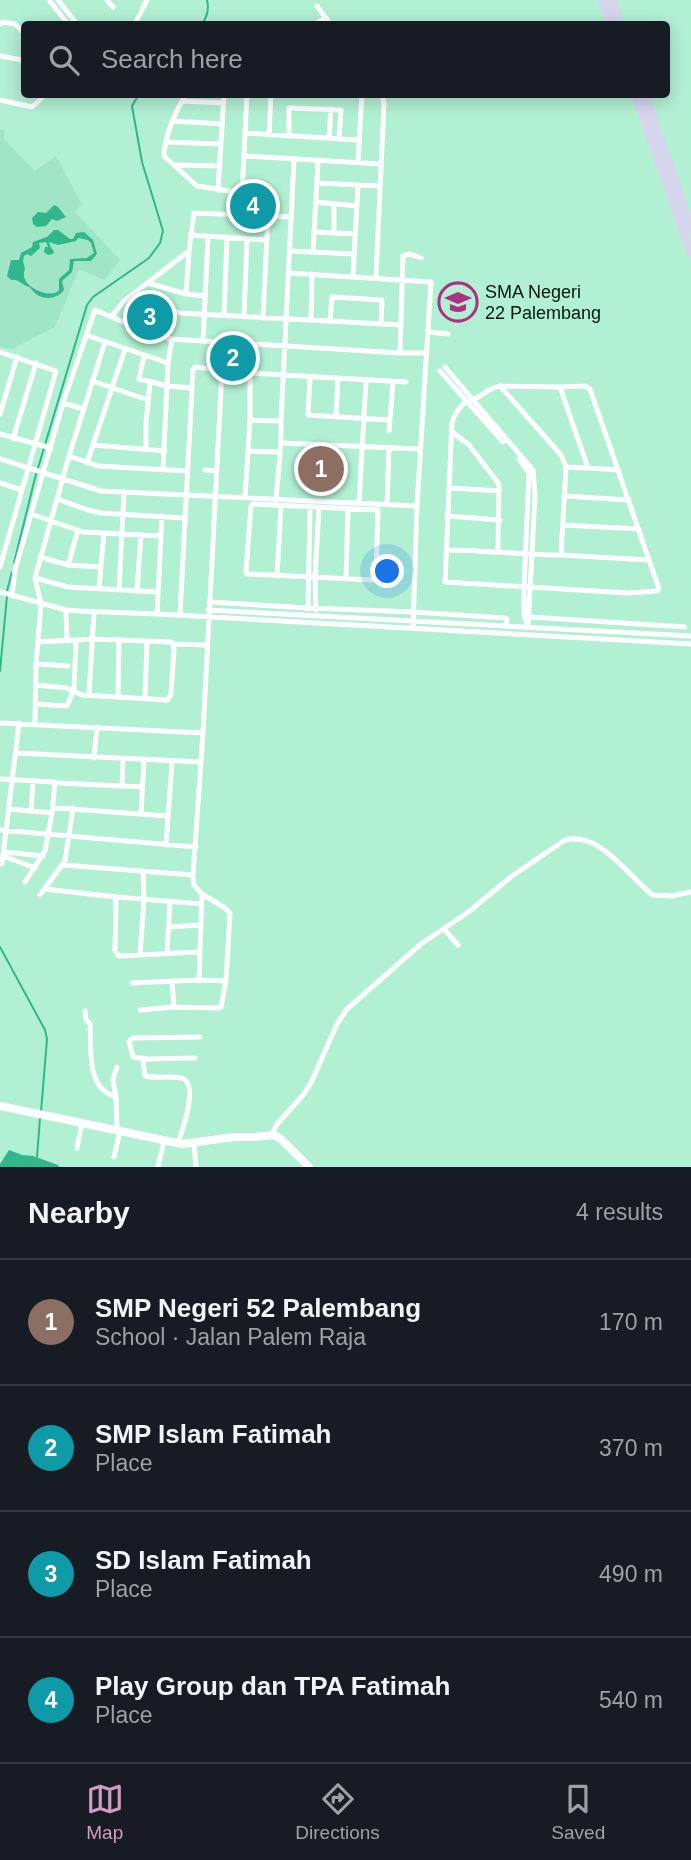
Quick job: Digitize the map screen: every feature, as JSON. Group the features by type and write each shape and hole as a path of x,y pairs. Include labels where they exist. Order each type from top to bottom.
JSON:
{"highway":[{"path":"603,0 610,21"},
{"path":"611,0 619,21"},
{"path":"637,98 691,253"},
{"path":"645,98 691,228"}],"street":[{"path":"49,0 66,21"},
{"path":"58,0 75,21"},
{"path":"107,0 113,7"},
{"path":"136,21 147,0"},
{"path":"317,6 328,21"},
{"path":"320,21 326,18"},
{"path":"0,24 12,22 21,30"},
{"path":"0,56 21,60"},
{"path":"0,100 32,107 42,98"},
{"path":"184,98 173,121 163,154 197,186 242,193"},
{"path":"218,190 224,98"},
{"path":"241,215 247,98"},
{"path":"269,135 271,98"},
{"path":"358,162 362,98"},
{"path":"376,277 383,98"},
{"path":"182,101 224,103"},
{"path":"289,135 289,108 331,109 341,110 339,139"},
{"path":"329,138 331,109"},
{"path":"173,121 222,124"},
{"path":"245,133 359,140"},
{"path":"166,142 221,144"},
{"path":"244,156 380,164"},
{"path":"276,499 294,160"},
{"path":"313,252 318,161"},
{"path":"175,165 220,166"},
{"path":"317,183 379,186"},
{"path":"353,277 358,185"},
{"path":"316,202 357,206"},
{"path":"334,204 334,233"},
{"path":"186,294 194,213 291,217"},
{"path":"262,318 268,216"},
{"path":"314,232 355,234"},
{"path":"190,235 267,240"},
{"path":"203,341 208,237"},
{"path":"224,315 227,237"},
{"path":"244,316 247,239"},
{"path":"112,316 124,301 189,251"},
{"path":"290,251 354,254"},
{"path":"400,353 404,254 421,258"},
{"path":"288,273 431,282 416,506 413,628"},
{"path":"311,320 312,274"},
{"path":"148,282 186,294 205,296"},
{"path":"132,295 180,313 401,325"},
{"path":"330,321 332,297 382,300 382,324"},
{"path":"11,596 15,570 42,471 93,311 97,310 140,329 172,339 426,353"},
{"path":"428,332 448,334"},
{"path":"86,335 169,363"},
{"path":"163,469 172,339"},
{"path":"35,724 41,604 35,578 105,342"},
{"path":"140,1010 174,1007 220,1008 226,981 230,913 194,886 193,875 203,733 222,343"},
{"path":"87,463 125,349"},
{"path":"0,352 56,371 31,468 22,489 0,567"},
{"path":"144,356 139,378 168,386 191,388"},
{"path":"0,414 17,358"},
{"path":"13,439 36,363"},
{"path":"180,615 194,368 222,370"},
{"path":"442,369 533,470 528,555 528,635"},
{"path":"237,372 406,382"},
{"path":"246,498 250,373"},
{"path":"310,377 308,415 390,420"},
{"path":"336,417 338,379"},
{"path":"359,503 366,380"},
{"path":"92,381 148,400"},
{"path":"146,449 150,382"},
{"path":"389,430 393,382"},
{"path":"499,386 561,455 566,467 561,555"},
{"path":"499,386 585,386 590,389 659,588 657,591 629,593 445,582 451,430 455,415 469,401 490,388 499,386"},
{"path":"560,387 588,468"},
{"path":"63,403 84,409"},
{"path":"250,419 281,421"},
{"path":"451,430 469,445 499,484 498,552"},
{"path":"0,435 49,448"},
{"path":"281,443 420,449"},
{"path":"93,445 165,451"},
{"path":"387,504 389,447"},
{"path":"248,451 279,452"},
{"path":"69,456 98,466 187,471"},
{"path":"0,459 101,491 416,506"},
{"path":"566,467 619,470"},
{"path":"205,470 216,471"},
{"path":"0,483 22,489"},
{"path":"449,488 500,491"},
{"path":"120,590 124,493"},
{"path":"564,496 629,500"},
{"path":"57,499 88,510 122,515 184,517"},
{"path":"252,505 281,506 380,511 375,578 246,573 252,505"},
{"path":"277,576 281,506"},
{"path":"308,623 310,508"},
{"path":"316,623 318,508"},
{"path":"346,578 348,509"},
{"path":"31,514 78,530 161,536"},
{"path":"157,614 162,516"},
{"path":"447,516 500,520"},
{"path":"563,525 639,529"},
{"path":"68,565 78,530"},
{"path":"99,588 104,533"},
{"path":"138,591 141,535"},
{"path":"446,550 649,560"},
{"path":"40,557 68,565 100,567"},
{"path":"35,578 68,587 158,592"},
{"path":"528,587 524,615 528,627"},
{"path":"0,592 66,610 94,612 180,615 414,612 505,618 507,626"},
{"path":"209,602 308,612"},
{"path":"66,610 67,641"},
{"path":"89,695 94,612"},
{"path":"316,612 691,636"},
{"path":"208,613 308,623 691,644"},
{"path":"530,617 685,627"},
{"path":"597,639 600,622"},
{"path":"652,624 652,634"},
{"path":"38,642 93,639 207,645"},
{"path":"36,704 68,704 74,691 76,640"},
{"path":"118,697 119,640"},
{"path":"145,698 147,642"},
{"path":"36,685 67,688 79,694 170,699 173,644"},
{"path":"36,664 68,666"},
{"path":"0,723 203,733"},
{"path":"2,864 3,830 9,810 19,723"},
{"path":"94,758 97,727"},
{"path":"16,753 201,762"},
{"path":"122,786 123,759"},
{"path":"141,813 144,760"},
{"path":"166,845 172,762"},
{"path":"0,779 55,782 54,811 43,856 25,882"},
{"path":"31,811 33,781"},
{"path":"59,783 142,787"},
{"path":"9,810 54,811 73,808 168,816"},
{"path":"40,895 66,859 73,808"},
{"path":"3,830 196,847"},
{"path":"271,1135 311,1083 337,1024 345,1013 398,963 565,840 583,840 607,853 653,895 672,896 691,892"},
{"path":"4,854 43,856"},
{"path":"4,854 35,868"},
{"path":"63,865 193,875"},
{"path":"140,954 143,871"},
{"path":"45,889 202,904"},
{"path":"199,980 202,894"},
{"path":"116,897 115,951 119,956 200,952"},
{"path":"167,954 170,901"},
{"path":"169,927 201,925"},
{"path":"444,929 458,945"},
{"path":"172,981 174,1007"},
{"path":"132,983 226,981"},
{"path":"85,1012 86,1020 90,1024 95,1078 102,1091 116,1097"},
{"path":"195,1058 143,1059 131,1055 129,1044 131,1039 200,1037"},
{"path":"143,1059 144,1074 147,1077 180,1078 187,1083 190,1101 178,1143"},
{"path":"114,1157 119,1130 113,1079 117,1067"},
{"path":"0,1106 178,1143 194,1144 234,1136 271,1135 281,1139 309,1167"},
{"path":"78,1148 82,1123"},
{"path":"158,1167 164,1140"},
{"path":"194,1144 196,1167"}],"shaded area":[{"path":"0,130 5,130 4,139 35,171 56,156 82,204 75,212 120,260 104,280 79,269 55,327 12,349 0,347"},
{"path":"54,205 66,217 57,221 52,219 46,226 37,227 33,224 32,218 38,212 46,213"},
{"path":"54,230 70,239 73,239 76,233 84,232 93,240 97,254 91,261 74,261 72,272 62,281 64,290 51,298 37,295 30,287 7,276 11,260 19,260 21,253 32,247 33,242 47,237","holes":["78,238 88,240 94,253 87,258 70,259 69,270 59,279 59,290 55,293 37,290 26,281 24,256 31,256 40,248 39,243 46,242 48,247 45,247 44,252 48,255 54,251 49,242 58,245 76,241"]},
{"path":"9,1150 33,1156 59,1167 0,1167"}],"waterway":[{"path":"204,21 207,0"},
{"path":"38,468 87,305 93,297 149,258 160,243 163,231 142,162 132,106 137,98"},
{"path":"14,563 36,474"},
{"path":"7,591 12,572"},
{"path":"0,671 7,596"},
{"path":"0,947 45,1030 47,1039 41,1112"},
{"path":"37,1157 40,1118"}],"place":[{"name":"Play Group dan TPA Fatimah","path":"253,206"},
{"name":"SMA Negeri 22 Palembang","path":"458,302"},
{"name":"SD Islam Fatimah","path":"150,317"},
{"name":"SMP Islam Fatimah","path":"233,358"},
{"name":"SMP Negeri 52 Palembang","path":"321,469"}]}
